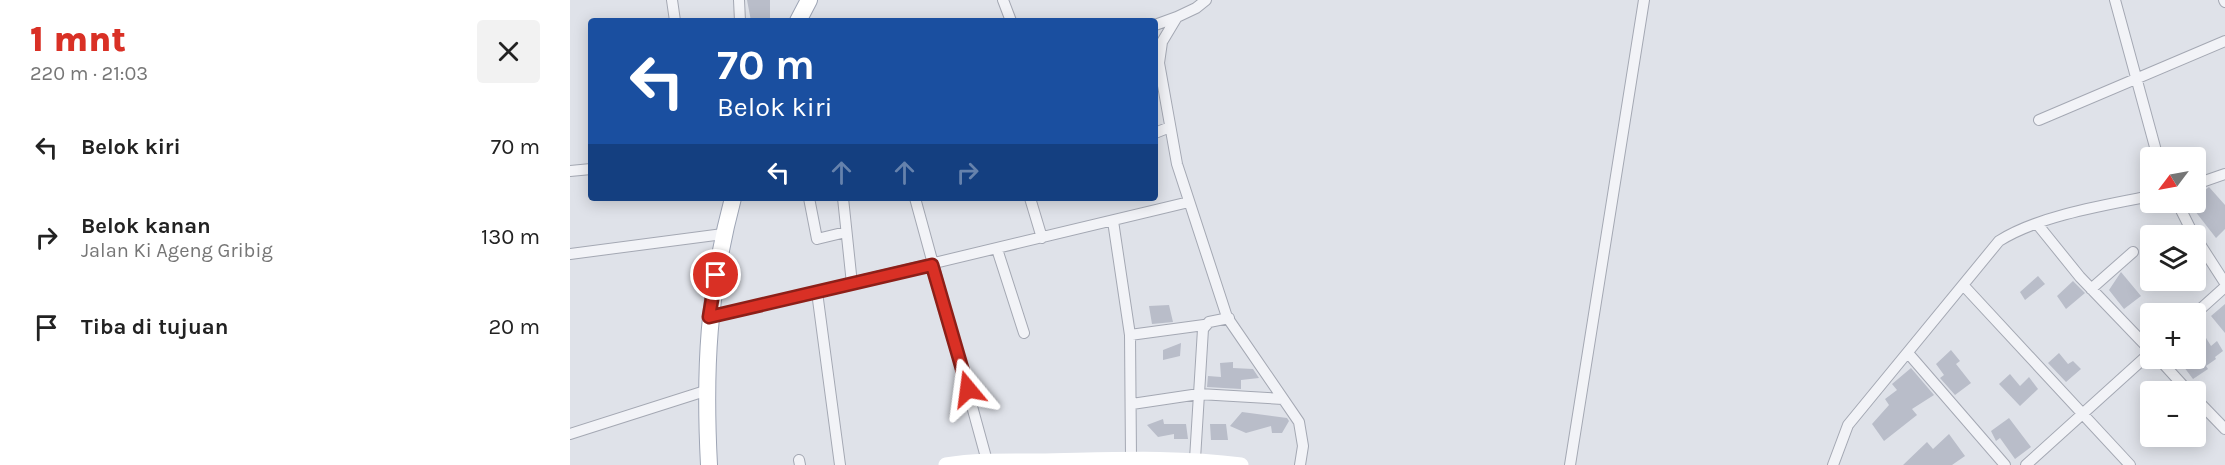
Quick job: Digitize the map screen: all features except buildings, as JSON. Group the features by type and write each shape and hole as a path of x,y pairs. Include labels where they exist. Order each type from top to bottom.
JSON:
{"main road":[{"path":"800,18 809,0"},
{"path":"709,465 705,391 709,317 723,234 732,201"},
{"path":"946,465 987,461 1074,462 1131,458 1195,459 1242,465"}],"street":[{"path":"672,0 675,18"},
{"path":"740,0 740,18"},
{"path":"1003,0 1010,18"},
{"path":"1158,24 1196,8 1206,0"},
{"path":"1570,465 1644,0"},
{"path":"2115,0 2155,147"},
{"path":"1177,17 1162,42 1159,63 1170,127 1189,202 1229,318 1302,430 1300,465"},
{"path":"2039,120 2225,41"},
{"path":"1158,132 1170,127"},
{"path":"570,171 588,169"},
{"path":"2206,181 2225,174"},
{"path":"1833,465 1848,425 1999,241 2038,225 2089,209 2140,198"},
{"path":"810,201 817,239 846,232"},
{"path":"843,201 852,284"},
{"path":"918,201 932,265 987,461"},
{"path":"1031,201 1042,238"},
{"path":"709,317 1189,202"},
{"path":"1113,221 1130,335 1131,458"},
{"path":"2038,225 2091,289 2140,340"},
{"path":"570,254 723,234"},
{"path":"997,249 1024,333"},
{"path":"2091,289 2133,252"},
{"path":"2206,255 2225,285 2206,303"},
{"path":"1964,286 2130,465"},
{"path":"817,292 840,465"},
{"path":"1130,335 1204,325 1229,318"},
{"path":"1195,459 1201,336 1204,325"},
{"path":"1908,353 2005,465"},
{"path":"2026,465 2140,362"},
{"path":"2168,369 2179,381"},
{"path":"570,434 705,391"},
{"path":"1132,404 1199,394 1283,399"},
{"path":"2206,409 2225,429"}],"route":[{"path":"716,275 709,317 932,265 968,389"}]}
